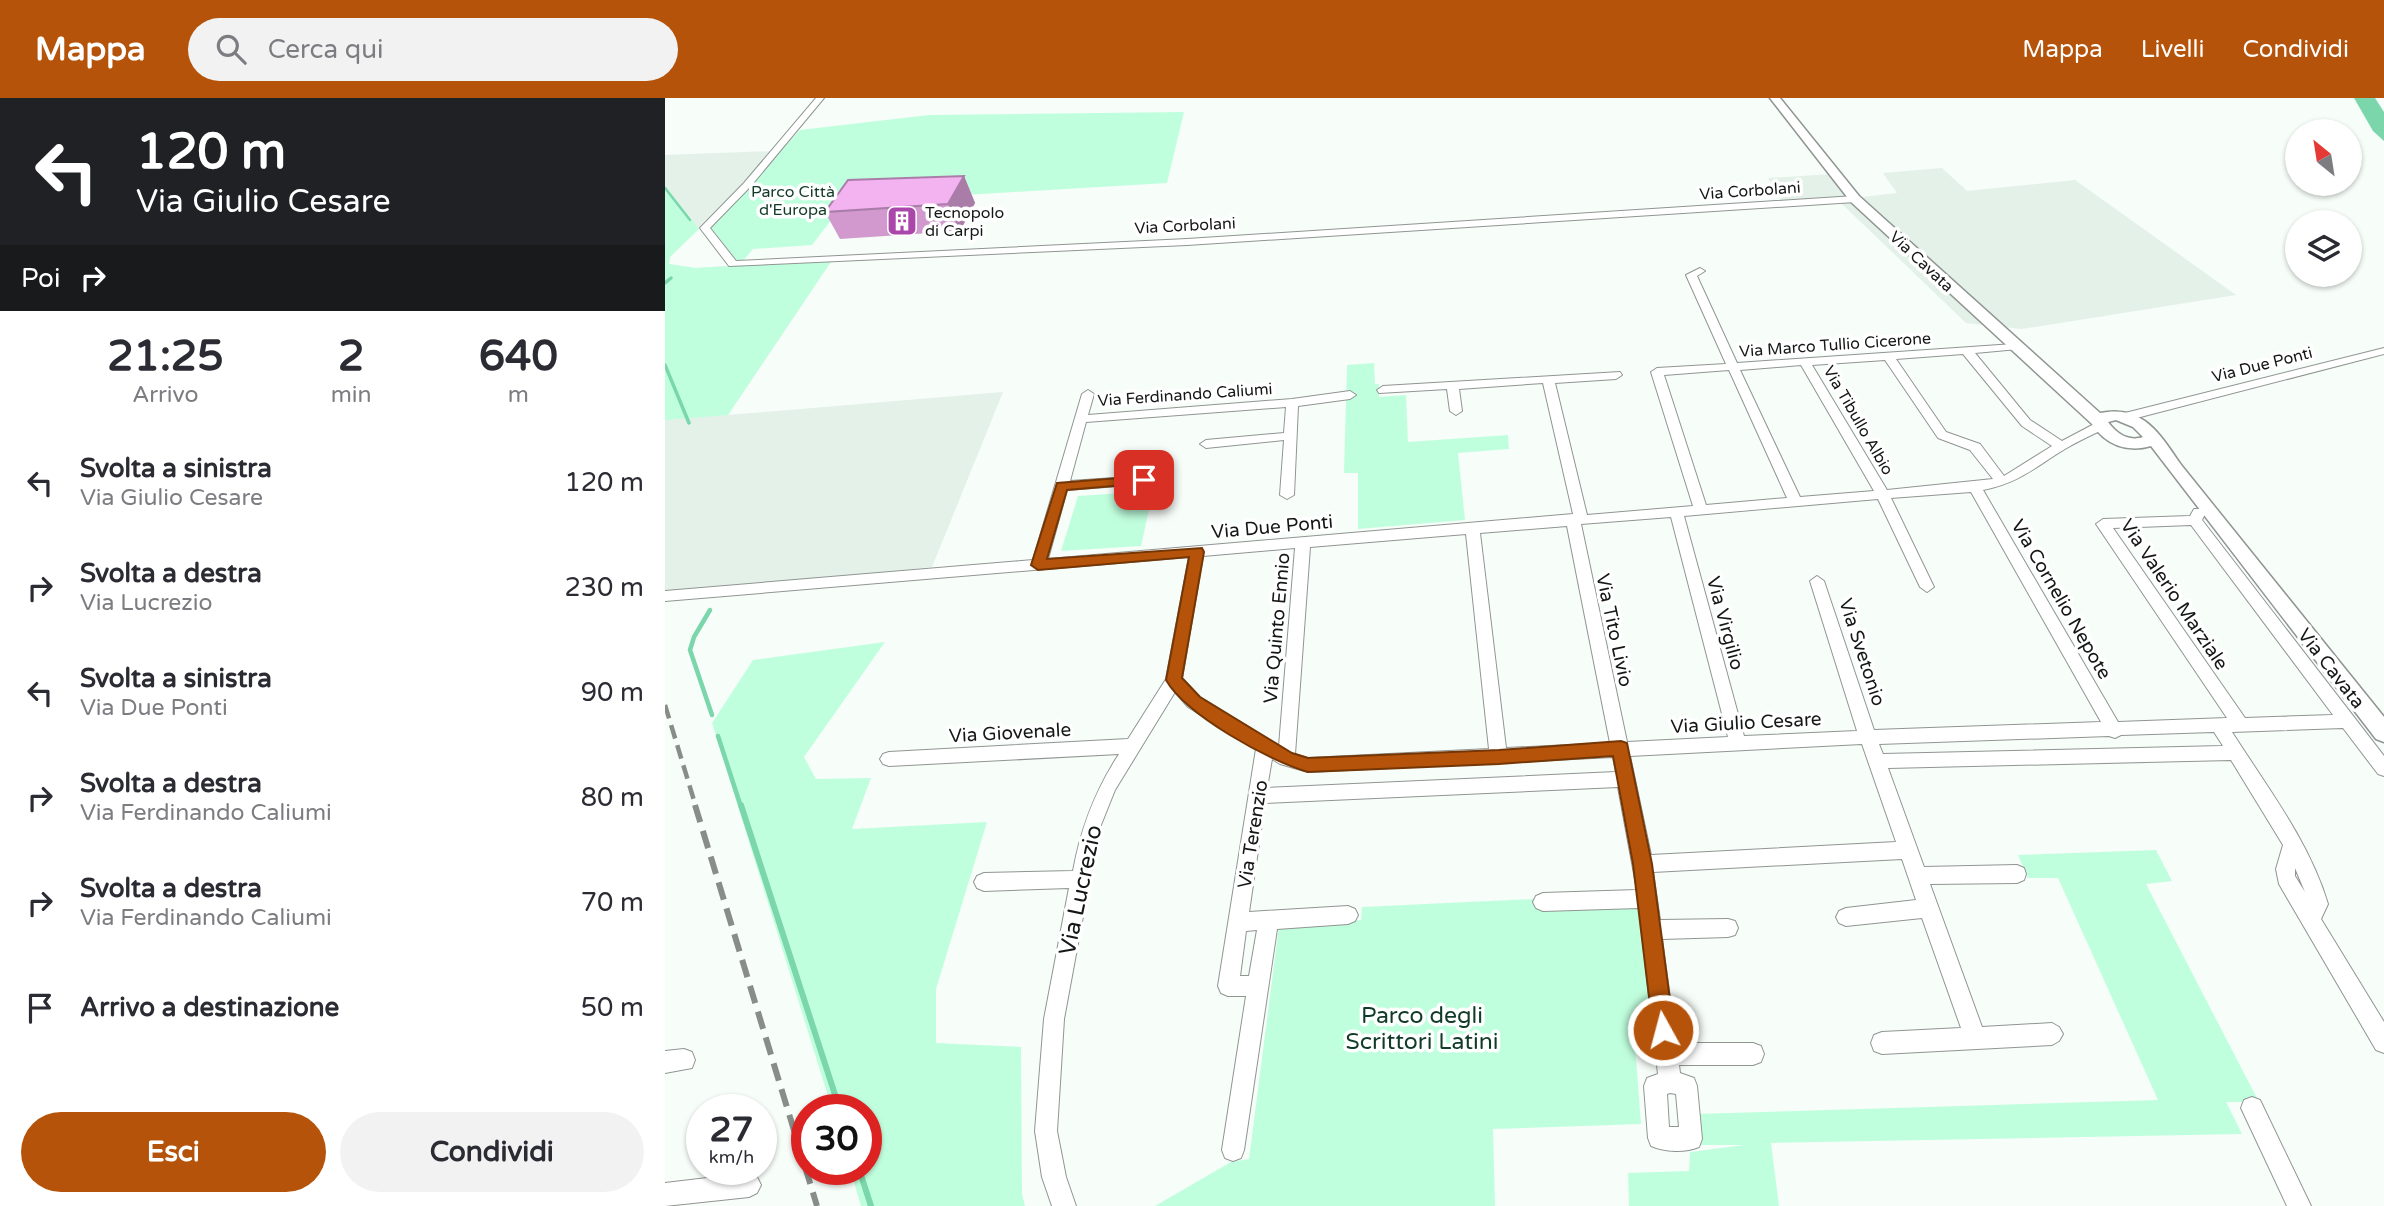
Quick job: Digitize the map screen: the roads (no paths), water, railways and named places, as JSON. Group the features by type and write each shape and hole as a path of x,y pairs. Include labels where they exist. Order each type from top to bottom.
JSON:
{"main road":[{"name":"Via Cavata","path":"1775,98 1855,199 2014,347 2085,409 2125,421 2176,470 2199,512 2384,733"},
{"name":"Via Cavata","path":"2125,421 2128,443 2160,458 2176,470"},
{"path":"2125,421 2146,443 2128,443"}],"street":[{"name":"Via Corbolani","path":"820,98 747,185 705,228 733,264 1187,242 1855,199"},
{"path":"1700,271 1691,275 1795,501"},
{"name":"Via Marco Tullio Cicerone","path":"1701,509 1657,372 2014,347"},
{"path":"1966,350 2026,423 2066,443 2092,438 2128,443"},
{"name":"Via Due Ponti","path":"665,596 1975,487 2002,482 2018,475 2066,443 2125,421 2384,351"},
{"path":"1888,356 1942,435 1975,447 2002,482"},
{"name":"Via Tibullo Albio","path":"1805,362 1882,495"},
{"path":"1383,390 1616,375"},
{"name":"Via Tito Livio","path":"1548,380 1643,864 1670,1082"},
{"path":"1453,386 1456,411"},
{"name":"Via Ferdinando Caliumi","path":"1038,565 1088,394"},
{"name":"Via Ferdinando Caliumi","path":"1081,419 1292,403 1350,394"},
{"name":"Via Ferdinando Caliumi","path":"1287,495 1292,403"},
{"path":"1206,444 1290,436"},
{"path":"1062,486 1144,480"},
{"name":"Via Cornelio Nepote","path":"1975,487 2115,731"},
{"path":"1882,495 1927,587"},
{"name":"Via Virgilio","path":"1676,512 1738,744"},
{"path":"2199,512 2384,769"},
{"name":"Via Valerio Marziale","path":"2199,512 2103,524 2241,725"},
{"path":"1472,527 1499,757"},
{"name":"Via Quinto Ennio","path":"1286,758 1303,543"},
{"name":"Via Lucrezio","path":"1064,1206 1054,1177 1046,1131 1053,1019 1080,879 1090,830 1107,787 1174,680 1197,552"},
{"name":"Via Svetonio","path":"1817,580 1868,737 1975,1038"},
{"name":"Via Giulio Cesare","path":"1174,680 1194,702 1286,758 1308,765 1868,737 2115,731 2348,721"},
{"path":"2219,726 2293,844 2284,866 2286,878 2384,1042"},
{"name":"Via Giovenale","path":"890,759 1132,746"},
{"name":"Via Terenzio","path":"1259,986 1228,986 1265,746"},
{"path":"1877,761 2236,753"},
{"path":"1258,796 1627,779"},
{"path":"1643,864 1908,850"},
{"path":"1918,876 2017,874"},
{"path":"984,882 1080,879"},
{"path":"1543,902 1647,899"},
{"path":"1846,917 1928,908"},
{"path":"1238,922 1348,915"},
{"path":"1233,1150 1268,921"},
{"path":"1651,930 1728,928"},
{"path":"1882,1043 2052,1034"},
{"path":"1666,1054 1753,1054"},
{"path":"2252,1108 2299,1206"},
{"path":"665,1195 749,1185"}],"waterway":[{"path":"665,188 690,220"},
{"path":"665,283 671,278"},
{"path":"665,365 689,423"},
{"path":"710,610 694,637 690,650 712,715"},
{"path":"718,736 741,807"},
{"path":"741,805 835,1094"},
{"path":"864,1185 871,1206"}],"railway":[{"path":"665,705 696,807"},
{"path":"695,805 817,1206"}],"place":[{"name":"Tecnopolo di Carpi","path":"902,221"}],"park label":[{"name":"Parco Città d'Europa","path":"793,200"},
{"name":"Parco degli Scrittori Latini","path":"1422,1028"}]}
